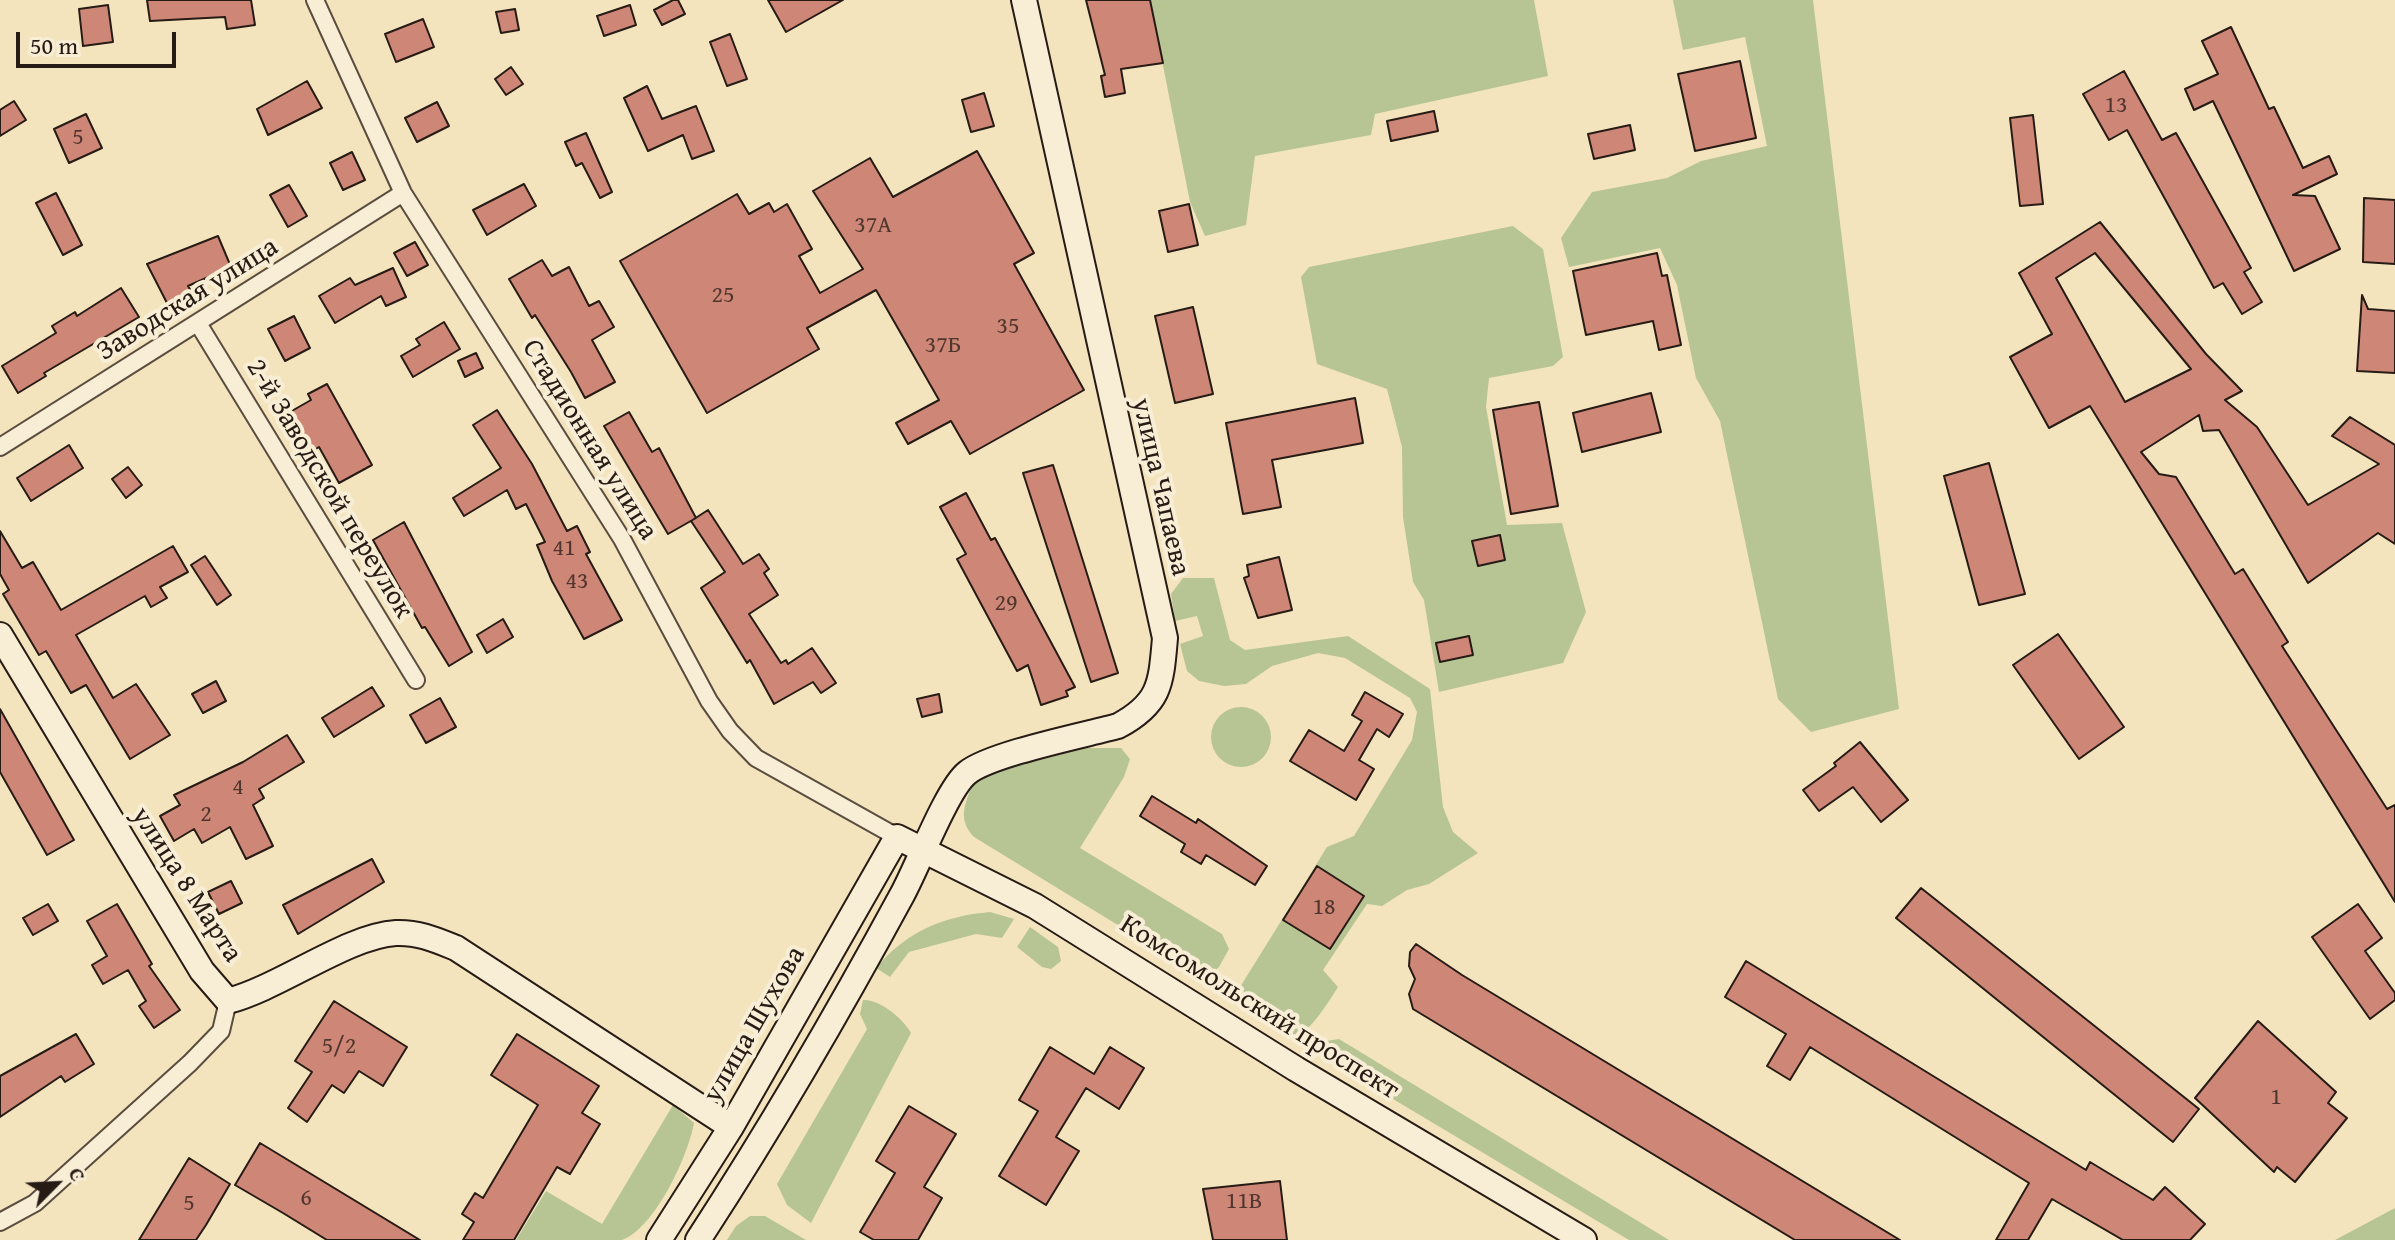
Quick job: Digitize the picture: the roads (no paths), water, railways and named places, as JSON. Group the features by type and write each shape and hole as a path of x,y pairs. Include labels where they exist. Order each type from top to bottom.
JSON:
{"main road":[{"name":"улица Чапаева","path":"924,853 948,798 967,773 989,762 1118,726 1152,701 1161,682 1165,638 1089,307 1024,0"},
{"name":"улица 8 Марта","path":"0,635 202,971 228,1001 254,994 372,937 397,933 426,935 456,948 731,1127"},
{"name":"Комсомольский проспект","path":"897,837 1035,906 1296,1069 1584,1240"},
{"name":"улица Шухова","path":"659,1240 731,1127 897,837"},
{"path":"698,1240 768,1133 924,853"}],"street":[{"name":"Стадионная улица","path":"315,0 403,193 622,539 709,701 730,731 756,758 897,837"},
{"name":"Заводская улица","path":"0,447 199,325 403,193"},
{"name":"2-й Заводской переулок","path":"199,325 416,680"},
{"path":"0,1222 35,1203 190,1063 221,1031 228,1001"}]}
